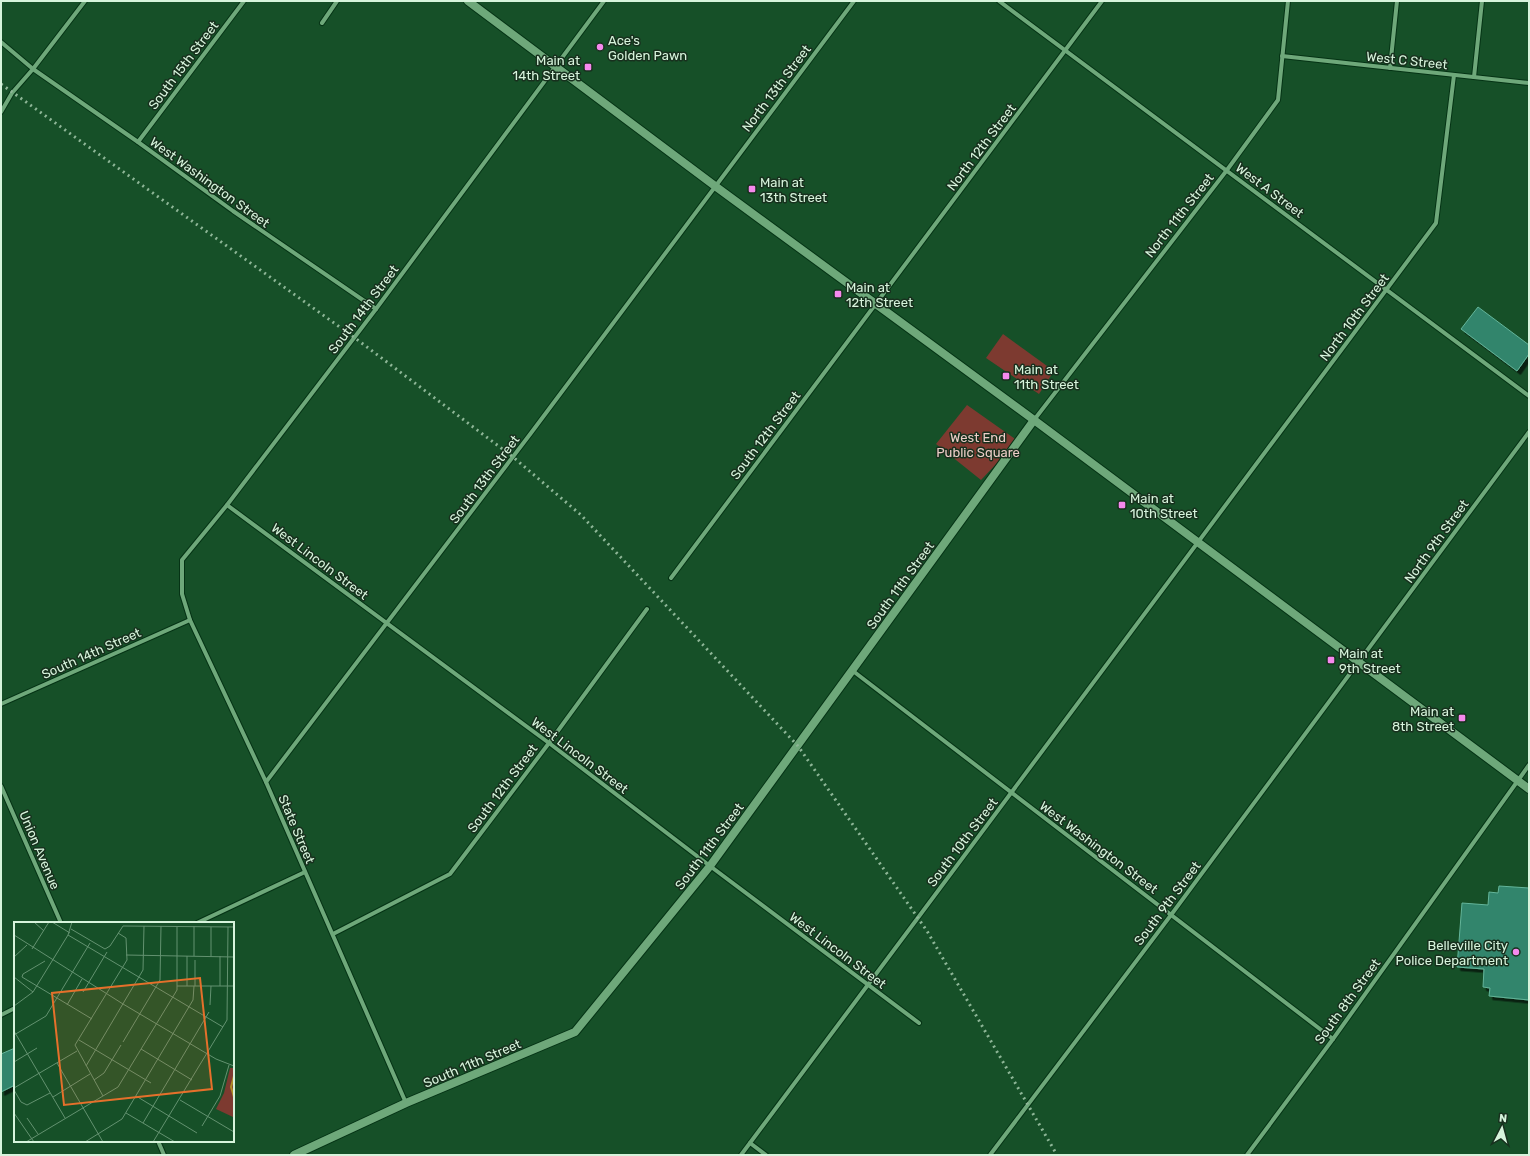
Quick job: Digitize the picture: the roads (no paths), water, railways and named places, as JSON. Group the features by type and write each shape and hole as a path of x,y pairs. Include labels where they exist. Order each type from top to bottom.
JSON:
{"main road":[{"path":"468,1 715,186 1034,420 1529,789"},
{"name":"South 11th Street","path":"294,1155 406,1103 575,1032 710,866 1034,420"}],"street":[{"path":"1,112 12,93 33,69 85,1"},
{"name":"South 15th Street","path":"138,142 244,1"},
{"path":"322,22 338,1"},
{"name":"South 14th Street","path":"182,560 227,505 376,310 604,1"},
{"name":"North 13th Street","path":"715,186 854,1"},
{"name":"West A Street","path":"999,1 1529,396"},
{"name":"North 12th Street","path":"876,304 1102,1"},
{"name":"North 11th Street","path":"1034,420 1227,170 1278,100 1288,1"},
{"path":"1390,68 1397,1"},
{"path":"1474,77 1482,1"},
{"name":"West Washington Street","path":"1,42 33,69 138,142 233,211 376,310"},
{"name":"West C Street","path":"1282,56 1529,83"},
{"name":"North 10th Street","path":"1197,541 1436,223 1454,75"},
{"name":"South 13th Street","path":"266,782 387,624 715,186"},
{"name":"South 12th Street","path":"671,578 876,304"},
{"name":"North 9th Street","path":"1358,662 1529,432"},
{"name":"West Lincoln Street","path":"227,505 549,743 919,1023"},
{"name":"South 10th Street","path":"741,1155 1197,541"},
{"name":"State Street","path":"182,560 182,594 190,620 266,782 406,1103"},
{"name":"South 12th Street","path":"333,934 450,874 549,743 647,609"},
{"name":"South 14th Street","path":"1,704 190,620"},
{"name":"South 9th Street","path":"990,1155 1171,915 1358,662"},
{"name":"West Washington Street","path":"853,671 1333,1039"},
{"name":"South 8th Street","path":"1247,1155 1333,1039 1529,765"},
{"name":"Union Avenue","path":"1,786 60,922"},
{"path":"199,922 305,872"},
{"path":"1,1015 14,1008"},
{"path":"158,1142 164,1155"},
{"path":"750,1143 766,1155"}],"railway":[{"path":"1,84 355,338 513,457 581,515 798,746 927,931 1057,1155"}],"place":[{"name":"Ace's Golden Pawn","path":"600,47"},
{"name":"Main at 14th Street","path":"588,67"},
{"name":"Main at 13th Street","path":"752,189"},
{"name":"Main at 12th Street","path":"838,294"},
{"name":"Main at 11th Street","path":"1006,376"},
{"name":"Main at 10th Street","path":"1122,505"},
{"name":"Main at 9th Street","path":"1331,660"},
{"name":"Main at 8th Street","path":"1462,718"},
{"name":"Belleville City Police Department","path":"1516,952"}],"park label":[{"name":"West End Public Square","path":"978,444"}]}
